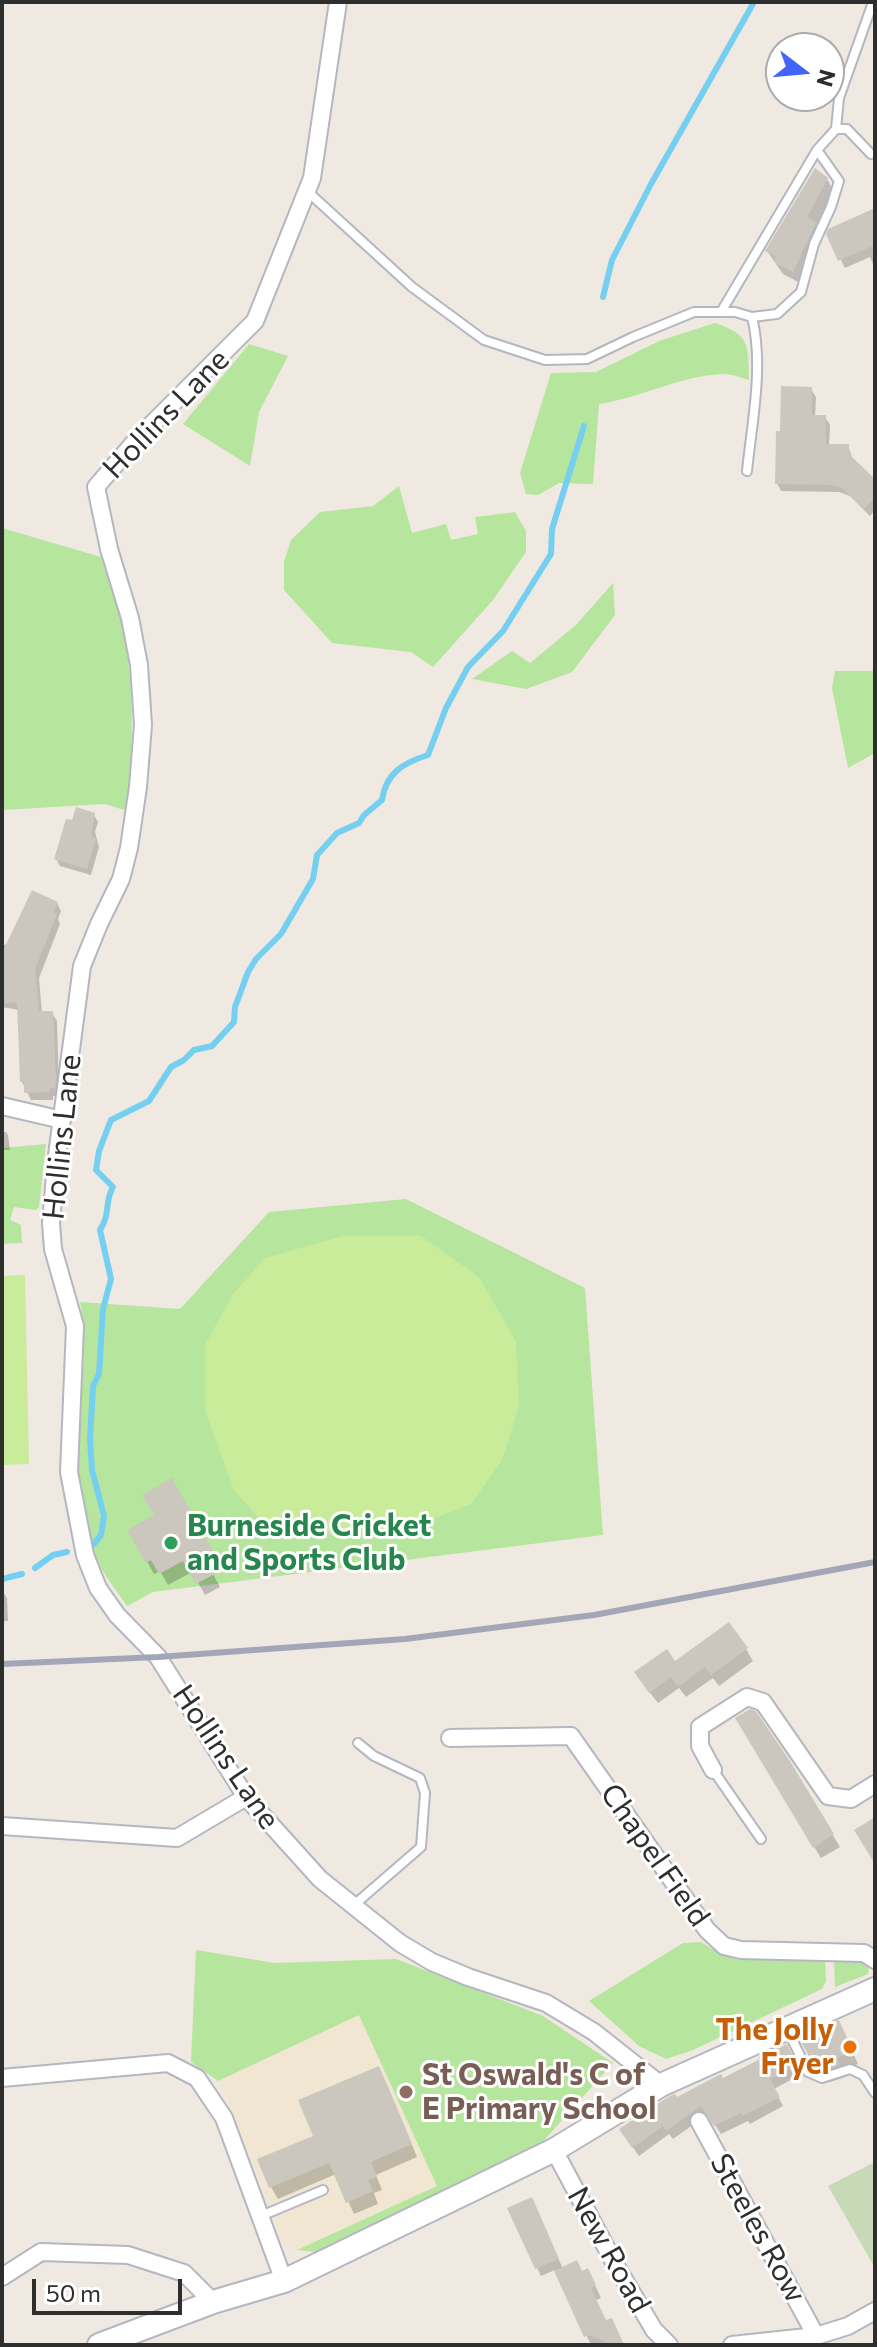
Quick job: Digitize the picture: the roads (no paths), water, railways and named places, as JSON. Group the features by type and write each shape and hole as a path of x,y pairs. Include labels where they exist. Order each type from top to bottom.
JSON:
{"street":[{"name":"Hollins Lane","path":"338,2 312,178 255,321 138,438 96,487 109,549 130,618 139,665 143,725 129,848 121,879 82,966 51,1223 53,1249 75,1326 69,1472 85,1555 98,1588 117,1615 158,1657 246,1797 320,1879 400,1943 432,1962 546,2003 594,2032 661,2085"},
{"path":"2,1106 62,1120"},
{"path":"713,1770 700,1746 700,1727 747,1697 763,1702 828,1796 851,1799 875,1784"},
{"name":"Chapel Field","path":"450,1738 571,1736 707,1930 724,1946 741,1950 864,1953 875,1960"},
{"path":"2,1826 177,1838 246,1797"},
{"path":"99,2345 213,2302 284,2281 554,2150 661,2085 875,1989"},
{"path":"2,2078 168,2063 197,2078 224,2118 284,2281"},
{"name":"Steeles Row","path":"699,2121 816,2336"},
{"name":"New Road","path":"554,2150 615,2264 654,2330 669,2345"},
{"path":"2,2277 41,2252 128,2255 184,2273 213,2302"},
{"path":"732,2345 816,2336 848,2326 875,2311"}],"lane":[{"path":"721,312 817,150 836,129 839,98 873,2"},
{"path":"836,129 847,129 871,154"},
{"path":"307,190 412,287 484,340 545,360 587,359 694,312 735,312 752,317 777,314 801,292 814,244 839,181 817,150"},
{"path":"747,471 756,372 756,331 752,317"},
{"path":"353,1906 421,1847 425,1793 420,1778 374,1756 358,1743"},
{"path":"713,1770 761,1839"},
{"path":"786,2029 808,2072 822,2078 850,2069 863,2075 875,2093"},
{"path":"260,2216 323,2190"}],"waterway":[{"path":"603,297 612,260 651,184 754,2"},
{"path":"92,1546 101,1535 104,1516 92,1470 93,1386 99,1374 103,1309 111,1279 100,1230 113,1187 96,1170 99,1151 111,1120 149,1101 171,1067 194,1050 212,1046 234,1022 235,1007 248,972 256,959 281,934 313,879 317,855 337,833 359,823 382,800 387,783 397,770 428,755 446,708 468,667 503,631 551,554 552,529 584,426"},
{"path":"35,1568 53,1555 67,1552"},
{"path":"2,1579 22,1574"}],"railway":[{"path":"2,1664 158,1657 405,1639 594,1615 875,1562"}],"place":[{"name":"Burneside Cricket and Sports Club","path":"171,1543"},
{"name":"The Jolly Fryer","path":"850,2047"},
{"name":"St Oswald's C of E Primary School","path":"406,2092"}]}
